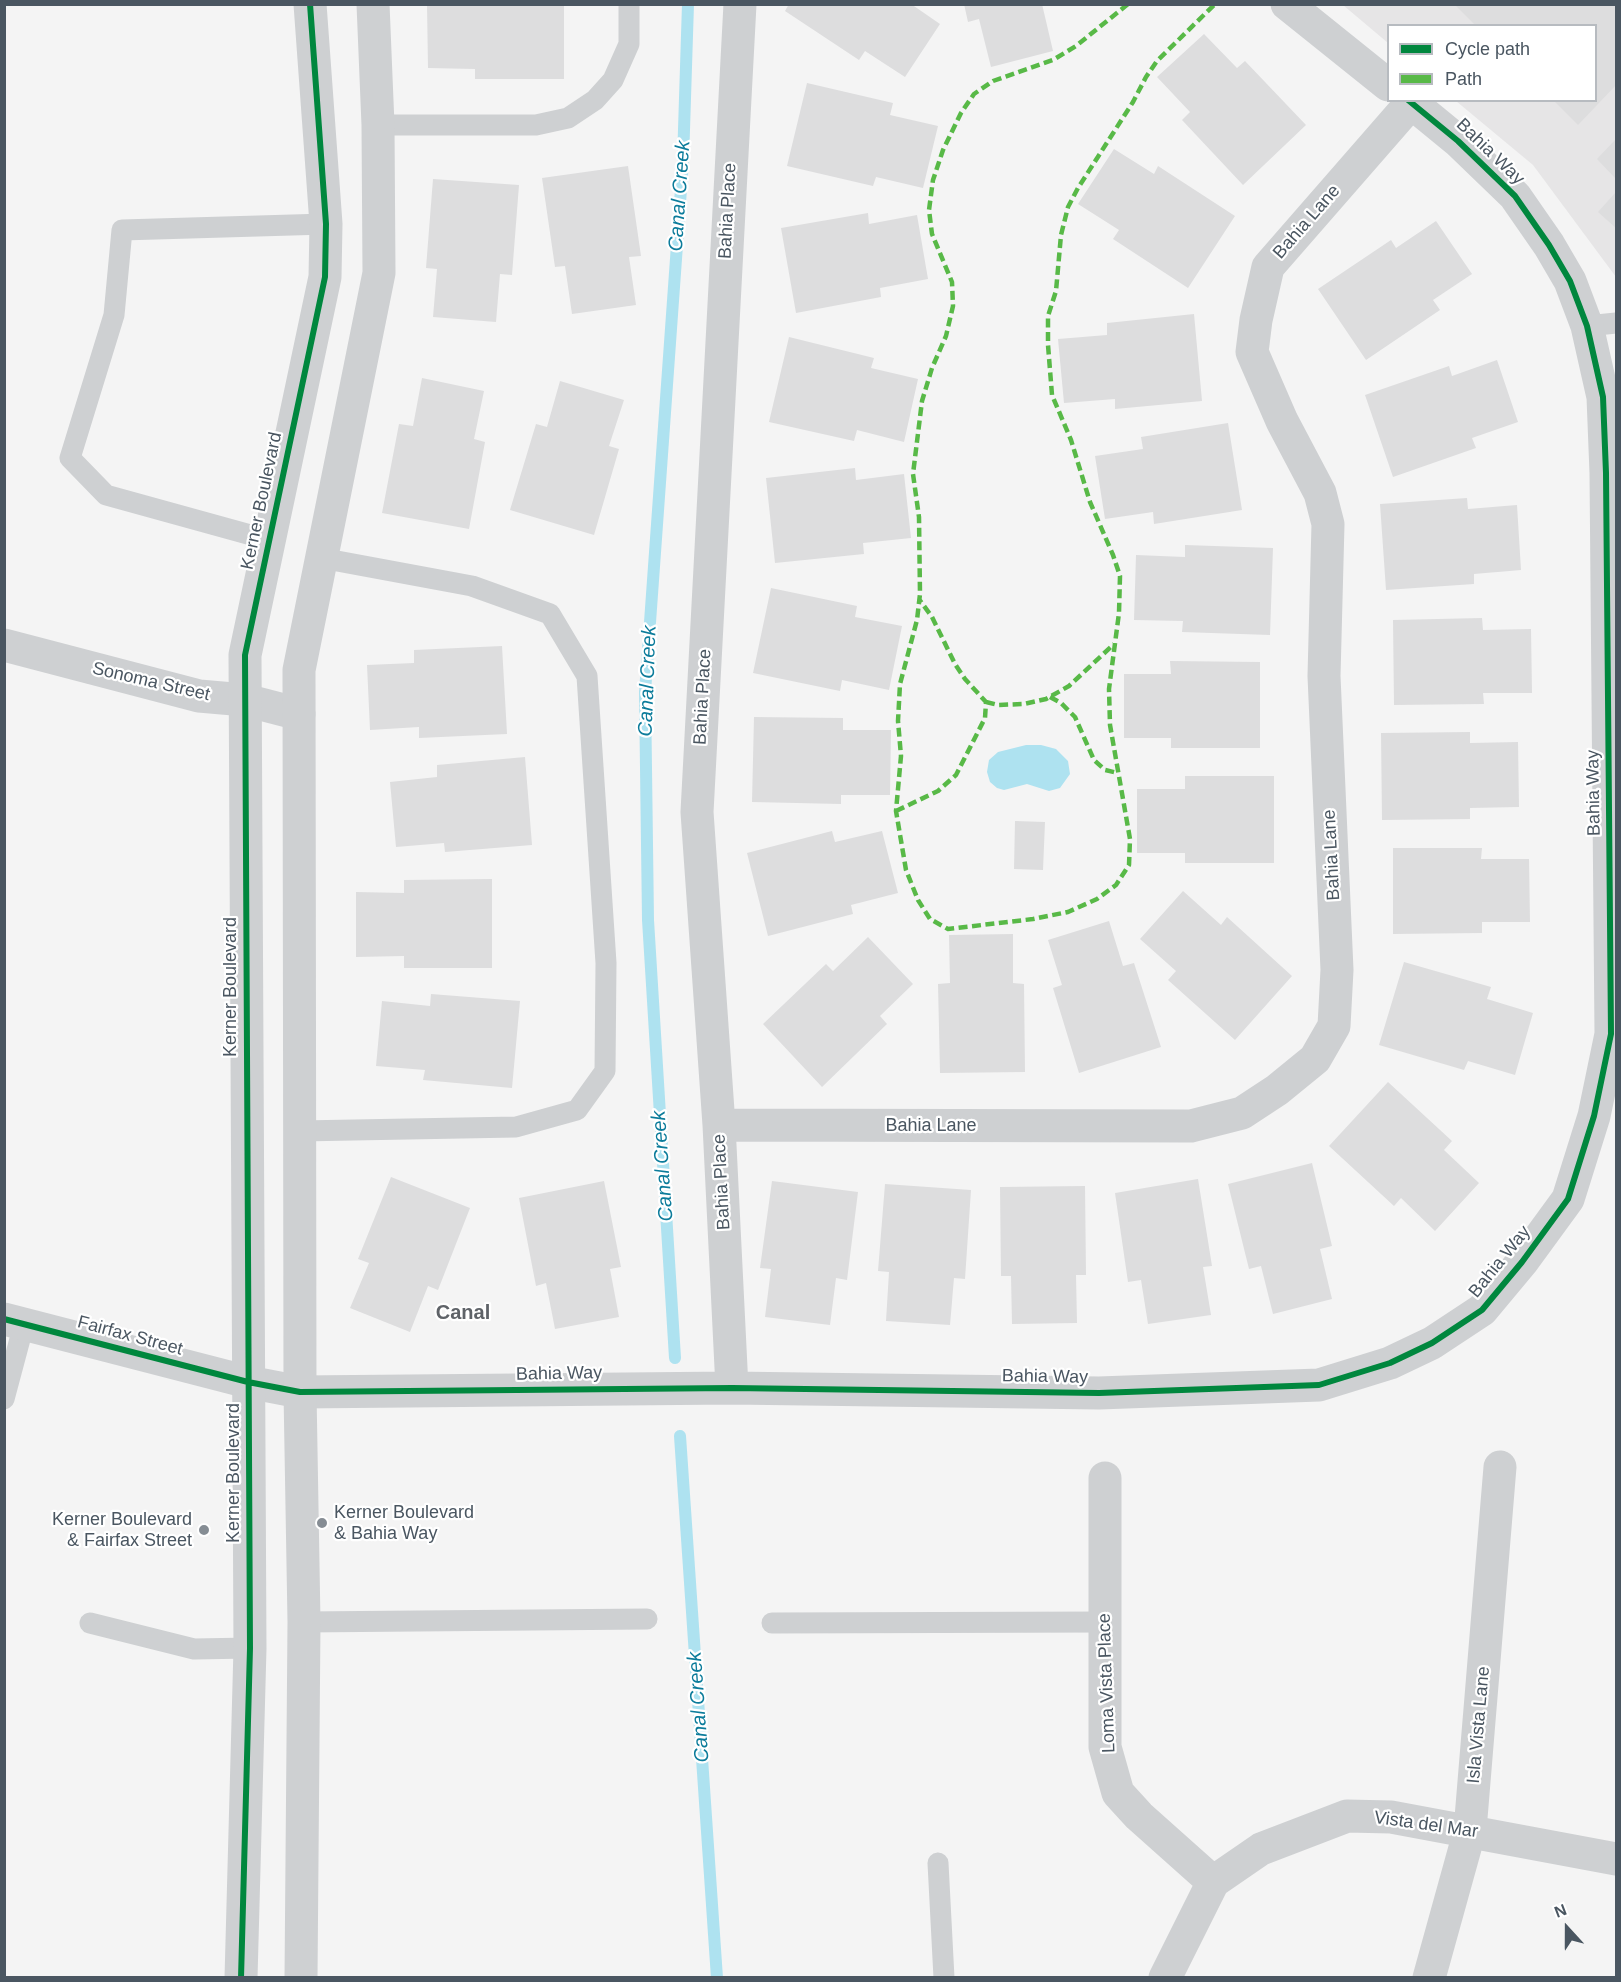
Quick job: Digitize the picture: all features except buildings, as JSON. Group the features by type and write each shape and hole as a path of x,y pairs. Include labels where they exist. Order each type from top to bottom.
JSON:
{"street":[{"name":"Kerner Boulevard","path":"241,1977 250,1648 245,655 325,277 326,224 310,4"},
{"path":"301,1977 304,1622 300,1392 299,669 379,273 378,125 373,4"},
{"name":"Bahia Place","path":"732,1388 719,1125 697,812 740,4"},
{"name":"Bahia Way","path":"1287,4 1387,83"},
{"name":"Bahia Lane","path":"719,1125 1191,1126 1242,1113 1277,1090 1315,1059 1334,1026 1337,969 1324,676 1328,524 1320,493 1282,421 1252,352 1256,320 1268,267 1398,102"},
{"name":"Bahia Way","path":"249,1382 300,1392 732,1388 1099,1393 1319,1384 1390,1363 1432,1343 1482,1310 1522,1262 1568,1199 1594,1116 1611,1034 1611,473 1603,397 1602,324 1570,281 1549,245 1515,196 1458,141 1410,102"},
{"name":"Sonoma Street","path":"4,645 199,696 245,700 299,714"},
{"name":"Fairfax Street","path":"14,1321 249,1382"},
{"name":"Isla Vista Lane","path":"1429,1977 1470,1830 1500,1467"},
{"name":"Loma Vista Place","path":"1105,1478 1106,1747 1118,1793 1138,1816 1213,1882"},
{"name":"Vista del Mar","path":"1164,1977 1213,1882 1261,1849 1347,1816 1391,1817 1617,1859"}],"lane":[{"path":"378,125 536,125 568,118 595,100 613,80 629,44 629,4"},
{"path":"269,540 106,495 70,458 114,315 122,230 326,224"},
{"path":"300,1131 516,1127 577,1110 605,1071 606,963 587,676 550,614 472,586 321,558"},
{"path":"4,1399 14,1321"},
{"path":"304,1622 647,1619"},
{"path":"771,1623 1105,1622"},
{"path":"90,1623 194,1649 250,1648"},
{"path":"938,1863 945,1977"}],"shaded area":[{"path":"1343,5 1616,5 1616,277 1533,165 1457,102 1597,102 1597,24 1387,24 1387,42"}],"water":[{"path":"1026,745 1041,745 1056,749 1068,761 1070,774 1060,788 1049,791 1027,784 1004,790 990,782 987,772 989,760 998,752"}],"waterway":[{"name":"Canal Creek","path":"675,1358 648,920 645,692 683,161 688,4"},
{"name":"Canal Creek","path":"680,1436 717,1978"}],"marked path":[{"path":"1128,4 1076,46 1053,60 993,81 974,94 961,113 943,150 933,180 929,210 932,234 952,282 953,306 946,336 932,368 922,401 913,474 919,517 920,594 917,620 900,684 898,721 901,756 896,811 906,870 918,900 930,919 948,929 1033,919 1068,912 1097,899 1116,885 1129,865 1130,839 1110,725 1109,689 1119,613 1120,576 1090,502 1071,440 1052,395 1048,316 1056,291 1061,235 1068,207 1078,188 1157,61 1215,4"},
{"path":"896,811 938,791 956,775 985,718 986,702 955,664 932,617 919,599"},
{"path":"986,702 998,705 1024,704 1046,699 1069,686 1114,644"},
{"path":"1050,697 1061,703 1075,717 1094,760 1105,770 1118,773"}],"cycle path":[{"path":"241,1978 250,1648 245,655 325,277 326,224 310,4"},
{"path":"4,1319 248,1382 300,1392 732,1388 1099,1393 1319,1385 1390,1363 1432,1343 1482,1310 1522,1262 1568,1199 1594,1116 1611,1034 1606,473 1603,397 1587,326 1570,281 1549,245 1515,196 1458,141 1410,102"}],"place":[{"name":"Kerner Boulevard & Bahia Way","path":"322,1523"},
{"name":"Kerner Boulevard & Fairfax Street","path":"204,1530"}],"district":[{"name":"Canal","path":"463,1313"}]}
